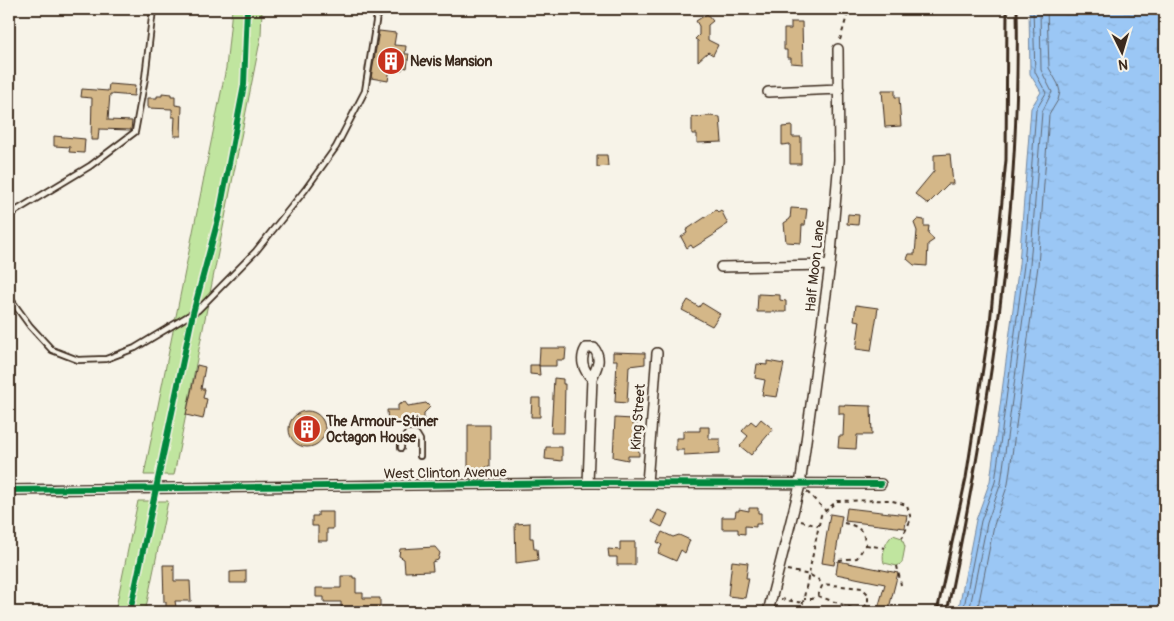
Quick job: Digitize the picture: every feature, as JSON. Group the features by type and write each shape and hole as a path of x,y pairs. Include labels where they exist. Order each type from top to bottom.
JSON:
{"street":[{"name":"Half Moon Lane","path":"768,612 800,485 830,266 839,160 838,49"},
{"path":"768,92 838,89"},
{"path":"720,267 830,266"},
{"name":"King Street","path":"647,483 657,353"},
{"path":"588,483 592,378"},
{"name":"West Clinton Avenue","path":"9,490 588,483 881,484"}],"lane":[{"path":"9,215 90,166 135,132 145,78 153,9"},
{"path":"9,297 30,326 52,350 78,360 106,359 135,348 198,310 256,251 305,190 336,147 365,91 378,9"},
{"path":"401,448 401,442 408,433 416,435 420,440 420,456"},
{"path":"736,612 742,612"}],"path":[{"path":"838,49 848,9"},
{"path":"800,485 824,510"},
{"path":"801,612 818,526 824,510 837,501 889,500 907,505 911,519 902,538"},
{"path":"798,520 818,526"},
{"path":"839,560 857,558 866,545 862,530 858,526 844,523"},
{"path":"866,545 885,548"},
{"path":"897,566 901,585"},
{"path":"779,569 810,574 815,576 822,584 862,588 868,594 868,602 864,608 857,609 818,596 804,599"},
{"path":"818,596 822,584"},
{"path":"771,598 803,603"}],"green space":[{"path":"232,9 262,9 261,36 174,475 144,475 226,68"},
{"path":"138,501 168,501 145,612 115,612"},
{"path":"893,535 902,538 905,547 902,563 897,566 884,563 883,559 888,540"}],"water":[{"path":"1029,9 1165,9 1165,612 958,612 976,520 990,481 1019,264 1031,108 1041,92 1030,74"}],"building":[{"path":"707,14 713,21 708,25 708,40 718,45 713,55 708,52 698,61 698,41 695,39 699,35 699,26 696,21"},
{"path":"791,22 802,22 803,64 791,63 791,58 787,58 787,50 784,50 784,29 791,29"},
{"name":"Nevis Mansion","path":"379,31 396,33 394,45 406,46 405,54 409,54 407,68 403,67 402,70 390,68 388,81 371,78"},
{"path":"109,84 135,86 134,96 110,94 108,120 132,121 131,130 99,129 98,140 91,140 92,98 81,97 82,89 108,91"},
{"path":"882,90 895,90 895,97 899,97 901,126 885,127"},
{"path":"162,93 175,96 175,105 182,106 181,136 174,136 175,117 172,117 172,109 148,108 148,98 157,98 157,96 162,96"},
{"path":"692,117 720,117 722,142 697,143 697,134 692,134"},
{"path":"792,126 792,137 801,137 801,164 790,164 790,144 782,145 782,127"},
{"path":"54,136 85,139 84,153 69,152 70,147 54,146"},
{"path":"950,154 953,184 948,184 928,204 915,194 934,171 934,155"},
{"path":"597,155 607,155 608,166 597,167"},
{"path":"791,208 807,209 805,225 802,225 801,243 786,242 784,223 790,219"},
{"path":"716,210 718,212 721,210 728,224 693,248 691,245 687,248 681,237 687,233 686,230"},
{"path":"848,214 859,215 858,225 847,224"},
{"path":"918,219 924,220 924,226 929,226 928,233 934,240 928,244 927,266 914,265 907,259 909,254 915,254 917,231 914,223"},
{"path":"758,294 780,295 780,300 786,301 786,312 757,312"},
{"path":"688,300 699,307 702,303 720,314 712,326 682,310"},
{"path":"856,305 878,308 871,351 856,349 860,321 854,320"},
{"path":"540,348 566,348 565,360 556,360 556,366 539,366"},
{"path":"613,352 645,353 645,364 629,366 627,403 615,402 617,360 613,360"},
{"path":"767,361 784,364 777,397 762,395 765,380 755,378 757,364 767,365"},
{"path":"197,365 205,367 201,389 205,389 203,398 207,399 203,419 186,415"},
{"path":"530,365 539,365 540,375 530,374"},
{"path":"554,378 563,379 563,384 565,384 564,433 551,433"},
{"path":"532,398 540,398 540,417 531,417"},
{"path":"405,402 408,406 426,403 430,407 424,413 424,425 388,424 387,410 398,410 398,405"},
{"path":"839,405 871,406 872,435 857,435 856,449 838,448 839,436 843,436 844,414 839,414"},
{"name":"The Armour-Stiner Octagon House","path":"307,411 319,417 325,429 319,441 307,447 295,441 289,429 295,417"},
{"path":"615,418 633,419 633,425 638,425 639,456 628,456 628,460 613,457"},
{"path":"761,419 773,429 751,455 740,446 748,436 742,431 751,421 756,425"},
{"path":"468,425 490,425 490,467 486,467 486,469 468,469"},
{"path":"700,427 709,427 709,439 720,439 720,453 684,455 684,450 676,450 676,438 683,438 683,431 700,431"},
{"path":"546,447 562,447 562,461 545,459"},
{"path":"749,508 758,508 758,513 761,513 761,524 756,524 756,527 745,526 745,534 738,533 738,529 722,529 722,517 735,517 736,511 739,511 739,509 749,511"},
{"path":"847,508 907,515 905,528 845,521"},
{"path":"658,510 668,514 662,527 652,522"},
{"path":"318,512 333,512 333,529 327,529 327,541 318,541 318,526 312,526 312,516 318,516"},
{"path":"830,514 842,516 834,565 822,563"},
{"path":"530,523 530,538 533,538 534,549 537,549 538,560 516,563 515,524"},
{"path":"662,532 673,537 679,535 690,540 685,553 681,550 676,561 658,553 662,545 657,542"},
{"path":"620,542 635,542 635,565 617,565 617,557 609,557 608,549 620,550"},
{"path":"435,547 440,553 438,560 432,562 433,571 405,572 404,559 399,556 400,549"},
{"path":"732,561 748,563 746,578 749,578 745,598 728,596"},
{"path":"838,561 898,573 888,612 877,612 885,584 836,574"},
{"path":"163,565 174,565 174,581 190,581 191,601 175,601 176,607 166,607 166,602 164,602"},
{"path":"246,571 246,583 230,583 230,572"},
{"path":"341,576 353,576 353,578 356,578 356,593 363,593 363,598 380,598 380,611 358,611 358,607 341,607 341,602 324,602 324,597 316,597 316,588 341,588"}],"railway":[{"path":"937,612 966,478 990,323 1006,160 1007,9"},
{"path":"947,612 989,387 1008,238 1017,86 1017,9"}],"cycle path":[{"path":"130,612 193,313 219,216 244,85 247,9"},
{"path":"9,490 588,483 881,484"}],"place":[{"name":"Nevis Mansion","path":"391,61"},
{"name":"The Armour-Stiner Octagon House","path":"307,429"}]}
